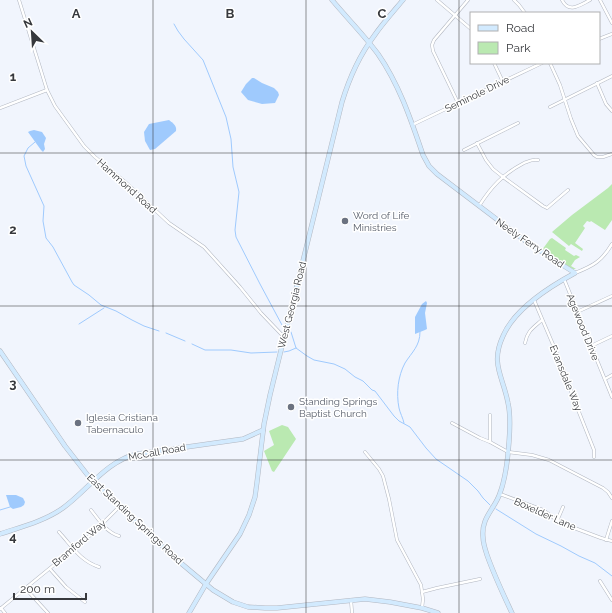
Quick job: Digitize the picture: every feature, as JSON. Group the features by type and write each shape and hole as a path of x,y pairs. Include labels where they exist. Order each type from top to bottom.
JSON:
{"street":[{"name":"Hammond Road","path":"19,0 47,90 55,106 88,151 124,181 169,223 204,247 284,338"},
{"name":"Neely Ferry Road","path":"332,0 369,43 389,73 403,100 423,155 432,170 538,250 575,273"},
{"name":"West Georgia Road","path":"189,613 249,516 257,482 263,430 270,396 342,102 354,69 369,43 403,0"},
{"path":"437,0 470,28"},
{"path":"458,103 432,47 434,40 468,0"},
{"path":"514,0 524,12"},
{"path":"562,0 567,7 572,8 590,0"},
{"path":"600,0 612,23"},
{"path":"600,39 612,34"},
{"path":"494,64 503,82"},
{"name":"Seminole Drive","path":"412,125 540,64"},
{"path":"550,64 560,85 578,136 597,157 612,154"},
{"path":"550,107 612,76"},
{"path":"597,83 606,104 612,111"},
{"path":"0,108 47,90"},
{"path":"464,150 518,123"},
{"path":"477,143 488,163 502,177 543,206 547,208 568,190"},
{"path":"479,206 498,180 530,160 538,160"},
{"path":"575,273 605,256 611,250 612,244"},
{"name":"Neely Ferry Road","path":"512,613 490,564 483,542 485,520 500,494 510,433 507,396 498,365 497,353 502,337 510,323 520,312 552,285 575,273"},
{"name":"Agewood Drive","path":"563,279 612,397"},
{"path":"577,312 612,296"},
{"name":"Evansdale Way","path":"534,300 563,368 594,450 594,456"},
{"path":"525,343 526,335 542,320"},
{"path":"591,346 612,336"},
{"name":"East Standing Springs Road","path":"0,350 62,441 93,482 213,590 233,602 254,608 277,608 370,599 422,608 438,613"},
{"path":"605,379 612,375"},
{"path":"490,416 490,442"},
{"path":"452,422 508,452 532,455 549,460 603,488 612,498"},
{"name":"McCall Road","path":"0,534 42,519 59,511 123,458 243,439 263,430"},
{"path":"365,452 383,476 397,540 421,585 423,599 422,608"},
{"name":"Boxelder Lane","path":"500,494 544,511 557,521 612,541"},
{"name":"Bramford Way","path":"1,608 74,549 103,524 120,506"},
{"path":"557,521 563,507"},
{"path":"91,510 111,532 119,536"},
{"path":"606,540 612,521"},
{"path":"60,532 86,561 99,567"},
{"path":"50,569 66,587 85,602"},
{"path":"422,592 480,579"},
{"path":"600,581 612,600"},
{"path":"25,588 48,613"},
{"path":"351,600 352,613"},
{"path":"1,608 5,613"}],"green space":[{"path":"612,184 612,220 605,230 591,221 587,221 583,226 585,228 575,243 583,249 582,251 571,244 569,246 552,232 572,215"},
{"path":"552,238 566,248 565,250 574,256 576,255 580,257 575,260 571,266 576,269 573,269 542,250"},
{"path":"282,425 288,427 296,439 274,472 272,471 264,451 274,445 269,431"}],"water":[{"path":"252,78 274,88 278,92 279,95 275,103 262,104 248,100 241,92"},
{"path":"169,120 175,126 176,131 155,149 150,150 145,141 144,132 149,124"},
{"path":"34,130 42,132 46,138 44,144 45,149 43,152 28,132"},
{"path":"426,301 425,313 427,329 415,334 415,317 422,304"},
{"path":"6,495 16,495 23,498 25,502 24,505 13,509 10,507"}],"waterway":[{"path":"174,24 184,39 203,60 226,117 231,139 233,167 239,192 235,230 236,237 282,325"},
{"path":"35,142 28,148 24,156 26,166 44,206 43,221 46,238 53,247 72,282 101,305 144,326 159,331"},
{"path":"79,324 104,308"},
{"path":"291,332 296,348 307,356 314,360 334,364 345,369 375,391 394,416 399,421 410,427 436,459 468,481 490,505"},
{"path":"404,423 399,410 398,402 399,379 405,363 419,341 420,332"},
{"path":"166,333 185,341"},
{"path":"192,344 205,350 231,350 251,353 277,352"},
{"path":"284,352 296,348"},
{"path":"0,510 10,507"},
{"path":"496,509 536,534 595,563 612,576"}],"place":[{"name":"Word of Life Ministries","path":"345,221"},
{"name":"Standing Springs Baptist Church","path":"291,407"},
{"name":"Iglesia Cristiana Tabernaculo","path":"78,423"}]}
